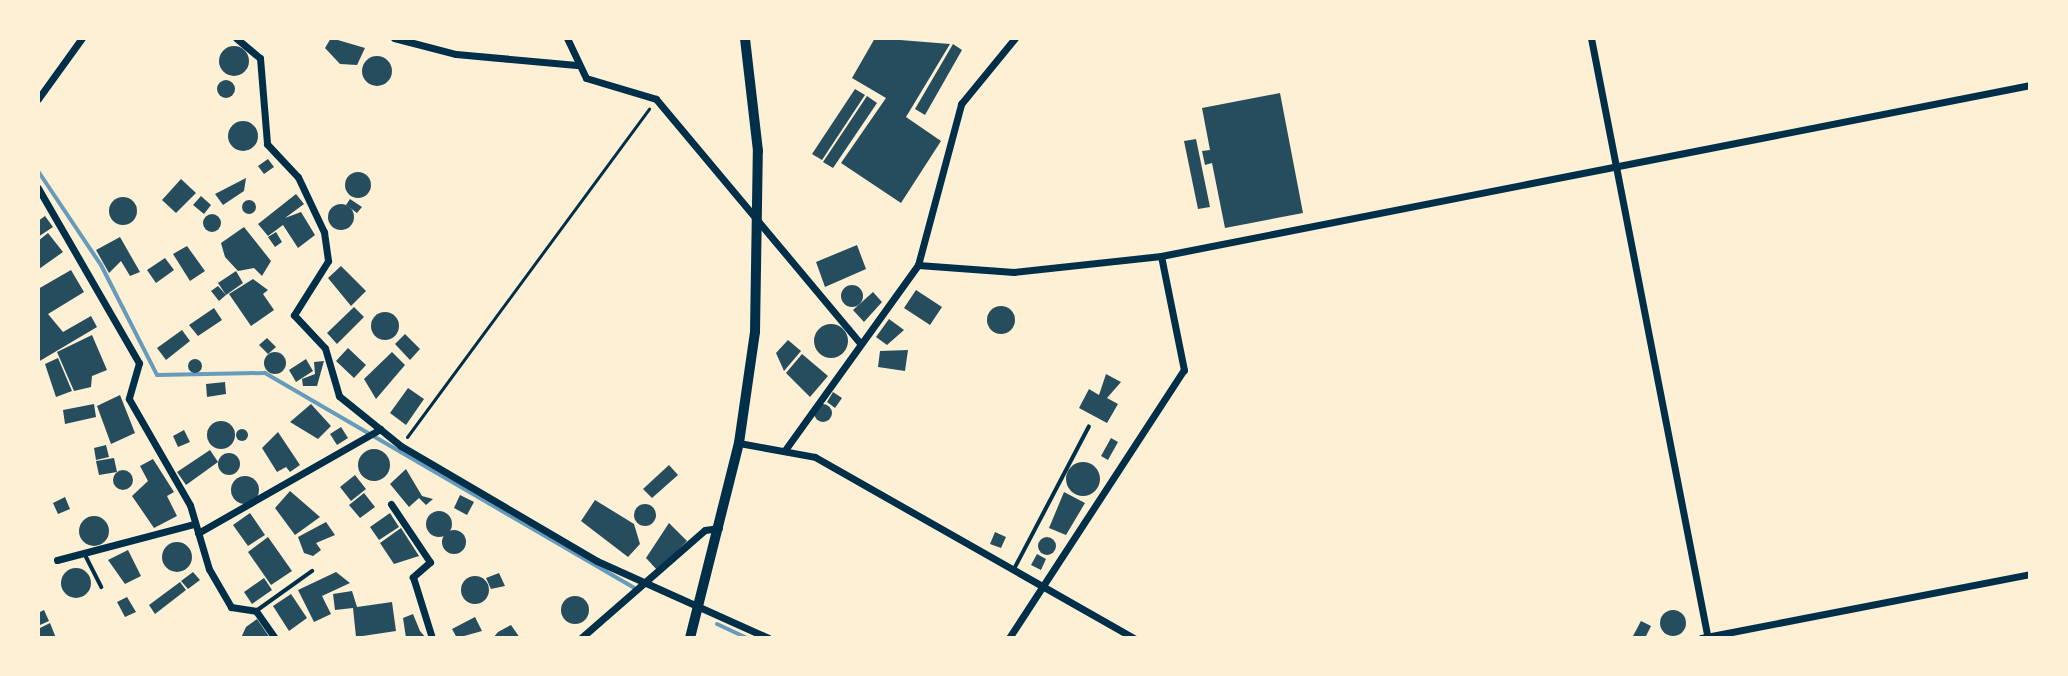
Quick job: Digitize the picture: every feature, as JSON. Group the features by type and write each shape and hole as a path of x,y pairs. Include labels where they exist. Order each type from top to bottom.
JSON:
{"main road":[{"path":"690,638 696,600 719,528 739,443 761,229 745,38"},
{"path":"679,638 692,617"}],"street":[{"path":"38,99 82,38"},
{"path":"236,38 260,58 267,144 304,187 327,245 328,261 294,315 325,348 332,387 401,446 597,561 647,586 696,600 768,638"},
{"path":"394,38 456,54 577,65"},
{"path":"567,38 577,65 605,88 656,99 761,229 860,343"},
{"path":"785,450 918,265 961,104 977,75 1015,38"},
{"path":"1591,38 1704,636 2030,574"},
{"path":"918,265 1014,272 1161,256 2030,85"},
{"path":"38,188 139,363 129,399 194,524 231,607 256,611 275,638"},
{"path":"1009,638 1184,370 1161,256"},
{"path":"198,533 380,429"},
{"path":"739,443 815,457 1042,589 1134,638"},
{"path":"391,504 430,562 413,577 432,638"},
{"path":"57,560 194,524"},
{"path":"581,638 647,586 705,530 719,528"}],"lane":[{"path":"1013,572 1089,426"},
{"path":"85,555 101,587"},
{"path":"256,611 312,571"}],"path":[{"path":"401,446 656,99"}],"building":[{"path":"331,38 365,48 357,65 340,64 325,48"},
{"path":"875,38 950,44 906,117 941,141 901,203 841,163 886,98 852,78"},
{"path":"953,44 962,50 925,115 915,109"},
{"path":"234,46 245,50 249,61 245,72 234,76 223,72 219,61 223,50"},
{"path":"377,56 388,60 392,71 388,82 377,86 366,82 362,71 366,60"},
{"path":"226,80 235,89 226,98 217,89"},
{"path":"855,89 865,95 822,160 812,154"},
{"path":"1280,93 1303,213 1225,228 1212,163 1205,165 1202,151 1210,150 1202,108"},
{"path":"867,96 877,103 833,168 823,162"},
{"path":"243,121 249,122 257,130 257,142 249,150 243,151 237,150 229,142 228,136 229,130 237,122"},
{"path":"1196,139 1210,207 1198,209 1184,141"},
{"path":"268,159 274,167 264,174 258,166"},
{"path":"358,172 367,176 371,185 367,194 358,198 349,194 345,185 349,176"},
{"path":"246,178 244,191 223,205 215,194"},
{"path":"181,179 196,193 176,213 162,200"},
{"path":"296,194 304,204 285,218 301,212 315,235 298,248 283,225 268,236 258,224"},
{"path":"201,196 211,205 204,214 193,205"},
{"path":"123,197 133,201 137,211 133,221 123,225 113,221 109,211 113,201"},
{"path":"350,199 362,207 357,213 346,205"},
{"path":"249,200 256,207 249,214 242,207"},
{"path":"341,204 350,208 354,217 350,226 341,230 332,226 328,217 332,208"},
{"path":"212,214 221,223 212,232 203,223"},
{"path":"45,216 53,227 38,237 38,221"},
{"path":"244,227 271,261 262,276 254,268 238,271 225,257 221,243"},
{"path":"276,232 282,242 275,247 268,237"},
{"path":"48,233 63,252 39,269 38,241"},
{"path":"120,237 140,272 130,276 121,261 109,273 96,250"},
{"path":"857,245 866,269 825,287 816,262"},
{"path":"187,246 205,271 190,281 173,254"},
{"path":"165,258 174,270 156,283 147,270"},
{"path":"341,266 366,291 351,306 328,278"},
{"path":"71,270 84,292 48,314 63,332 91,316 97,327 38,362 38,289"},
{"path":"236,271 243,283 226,295 218,283"},
{"path":"253,279 268,290 263,294 274,310 251,326 229,294"},
{"path":"852,285 860,288 863,296 860,304 852,307 844,304 841,296 844,288"},
{"path":"218,286 226,295 219,301 211,291"},
{"path":"916,290 942,307 930,325 904,308"},
{"path":"873,292 882,302 864,322 853,310"},
{"path":"1001,306 1011,310 1015,320 1011,330 1001,334 991,330 987,320 991,310"},
{"path":"354,307 364,317 337,344 327,333"},
{"path":"214,308 222,320 198,336 189,325"},
{"path":"385,312 395,316 399,326 395,336 385,340 375,336 371,326 375,316"},
{"path":"889,319 904,330 887,345 876,337"},
{"path":"831,324 843,329 848,341 843,353 831,358 819,353 814,341 819,329"},
{"path":"182,330 190,341 166,360 157,348"},
{"path":"405,334 420,349 410,360 395,344"},
{"path":"92,335 107,370 92,376 91,387 74,391 57,352"},
{"path":"267,338 276,347 268,354 259,345"},
{"path":"788,340 801,351 784,371 776,353"},
{"path":"348,348 366,365 354,378 336,361"},
{"path":"908,350 905,371 878,367 880,351"},
{"path":"275,352 283,355 286,363 283,371 275,374 267,371 264,363 267,355"},
{"path":"392,352 405,365 376,399 364,379"},
{"path":"802,354 828,376 810,397 786,373"},
{"path":"58,358 72,391 56,397 45,364"},
{"path":"195,359 202,366 195,373 188,366"},
{"path":"306,359 313,371 296,382 289,370"},
{"path":"324,361 317,386 303,386 302,379 315,374 314,362"},
{"path":"1106,374 1121,382 1107,398 1118,404 1107,423 1079,408 1089,389 1099,395"},
{"path":"225,382 226,394 207,397 206,384"},
{"path":"408,388 424,399 406,425 390,413"},
{"path":"833,392 842,398 835,408 827,402"},
{"path":"120,395 135,433 111,444 97,406"},
{"path":"94,404 96,417 65,424 63,410"},
{"path":"311,404 331,426 318,439 290,422"},
{"path":"823,404 832,413 823,422 814,413"},
{"path":"221,421 231,425 235,435 231,445 221,449 211,445 207,435 211,425"},
{"path":"341,427 348,438 337,445 330,434"},
{"path":"242,429 248,435 242,441 236,435"},
{"path":"184,430 190,442 178,447 173,436"},
{"path":"278,432 300,465 290,472 286,467 277,472 262,448"},
{"path":"1111,438 1118,442 1108,460 1101,456"},
{"path":"106,445 109,457 96,460 94,448"},
{"path":"374,449 386,453 390,465 386,477 374,481 362,477 358,465 362,453"},
{"path":"210,450 218,462 186,485 177,472"},
{"path":"229,453 237,456 240,464 237,472 229,475 221,472 218,464 221,456"},
{"path":"114,458 117,472 99,475 96,461"},
{"path":"153,459 174,492 167,496 177,516 154,528 132,496 148,481 140,466"},
{"path":"1083,462 1095,467 1100,479 1095,491 1083,496 1071,491 1066,479 1071,467"},
{"path":"669,465 678,475 652,498 643,489"},
{"path":"406,469 422,496 433,499 426,505 419,498 409,507 390,484"},
{"path":"123,470 130,473 133,480 130,487 123,490 116,487 113,480 116,473"},
{"path":"355,475 366,489 351,501 340,487"},
{"path":"245,476 255,480 259,490 255,500 245,504 235,500 231,490 235,480"},
{"path":"290,491 320,517 295,535 275,508"},
{"path":"1064,492 1085,503 1066,535 1049,528"},
{"path":"364,493 375,507 360,518 349,505"},
{"path":"460,495 474,502 467,515 454,508"},
{"path":"65,497 70,509 58,514 53,503"},
{"path":"595,500 634,524 640,544 628,557 581,521"},
{"path":"645,504 653,507 656,515 653,523 645,526 637,523 634,515 637,507"},
{"path":"439,511 448,515 452,524 448,533 439,537 430,533 426,524 430,515"},
{"path":"250,513 265,535 248,546 233,525"},
{"path":"390,513 399,527 379,540 370,527"},
{"path":"94,516 105,520 109,531 105,542 94,546 83,542 79,531 83,520"},
{"path":"326,522 335,535 316,543 321,550 313,556 304,553 298,537"},
{"path":"669,523 687,541 658,571 646,558"},
{"path":"401,528 419,556 394,564 380,543"},
{"path":"454,530 463,533 466,542 463,551 454,554 445,551 442,542 445,533"},
{"path":"995,532 1006,537 1001,548 990,544"},
{"path":"268,537 292,571 271,585 248,552"},
{"path":"1043,537 1051,537 1056,546 1054,553 1043,555 1038,550 1038,542"},
{"path":"177,542 188,546 192,557 188,568 177,572 166,568 162,557 166,546"},
{"path":"128,550 141,576 125,584 108,560"},
{"path":"1037,554 1046,559 1041,570 1031,565"},
{"path":"76,568 82,569 90,577 90,589 82,597 76,598 70,597 62,589 61,583 62,577 70,569"},
{"path":"193,572 200,580 188,589 181,581"},
{"path":"336,572 350,583 322,596 331,614 314,622 298,590"},
{"path":"499,573 505,586 491,589 486,578"},
{"path":"475,576 485,580 489,590 485,600 475,604 465,600 461,590 465,580"},
{"path":"264,578 272,590 252,604 244,592"},
{"path":"180,582 186,590 155,614 149,605"},
{"path":"352,591 357,607 392,602 396,631 356,637 353,608 335,610 333,594"},
{"path":"291,594 307,618 289,631 273,606"},
{"path":"575,596 585,600 589,610 585,620 575,624 565,620 561,610 565,600"},
{"path":"127,597 136,612 125,617 117,602"},
{"path":"44,610 49,621 40,625 38,613"},
{"path":"1673,610 1682,614 1686,623 1682,632 1673,636 1664,632 1660,623 1664,614"},
{"path":"413,614 426,638 406,638 403,618"},
{"path":"475,617 482,631 457,638 452,629"},
{"path":"257,619 270,638 241,638 246,627"},
{"path":"1641,621 1651,626 1645,638 1633,636"},
{"path":"50,623 56,638 38,638 38,629"},
{"path":"511,625 520,638 493,638 498,632"}],"waterway":[{"path":"38,171 101,265 157,375 265,373 634,588"},
{"path":"717,624 747,638"}]}
